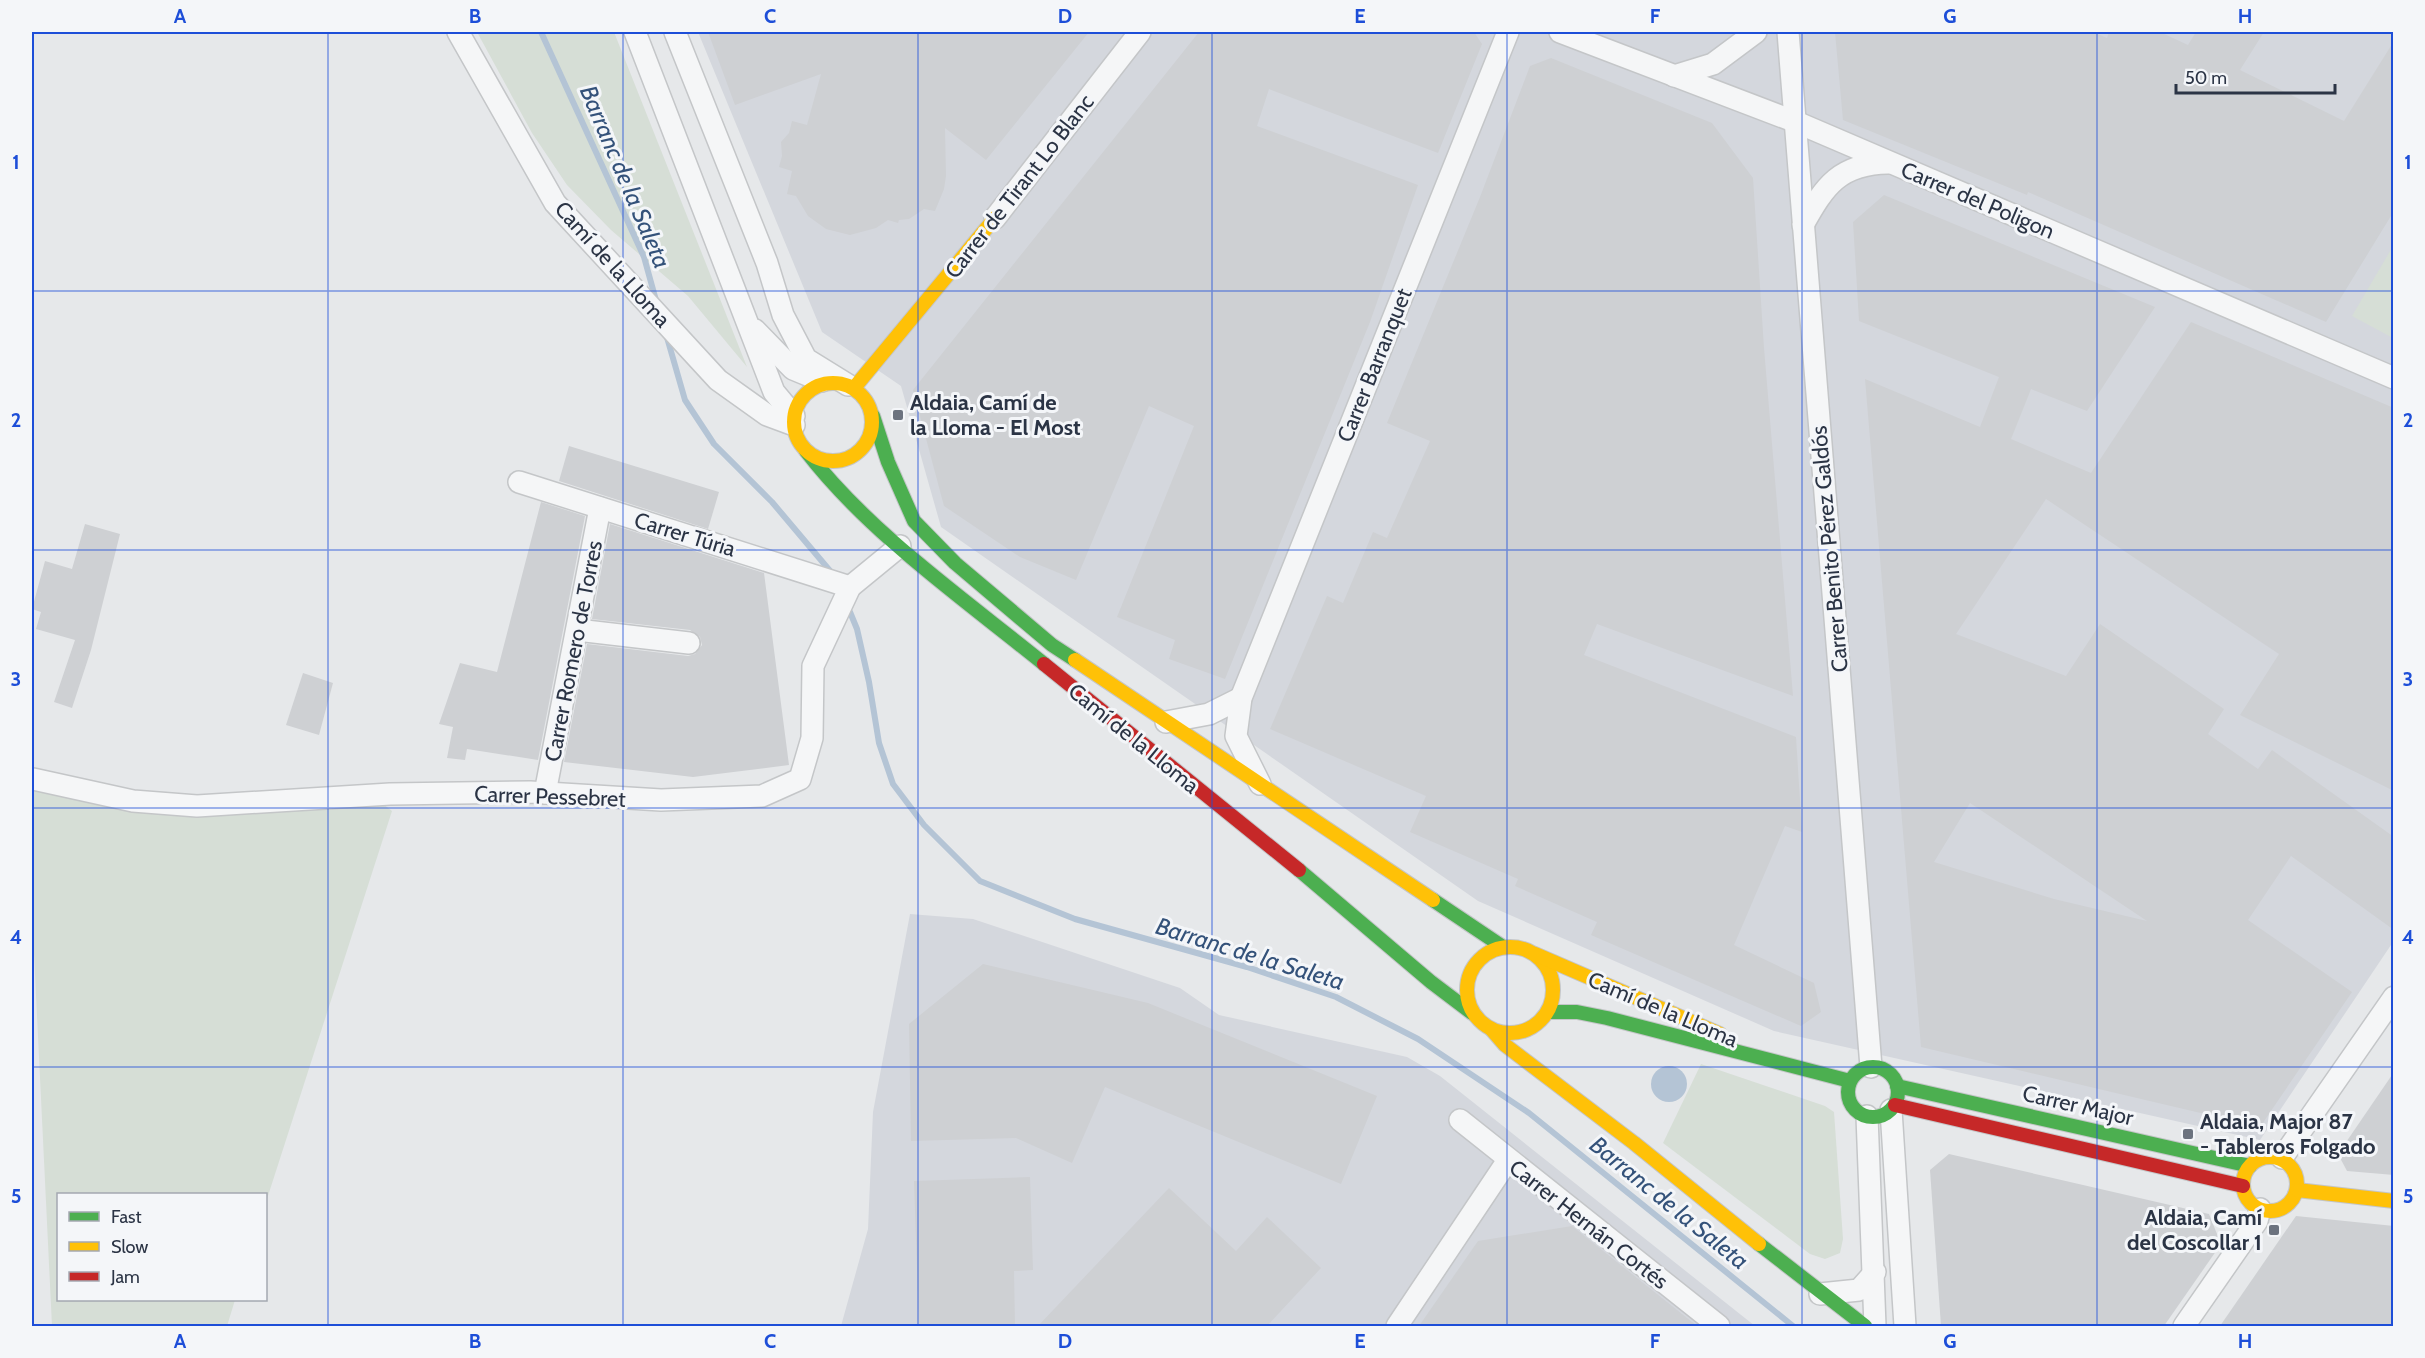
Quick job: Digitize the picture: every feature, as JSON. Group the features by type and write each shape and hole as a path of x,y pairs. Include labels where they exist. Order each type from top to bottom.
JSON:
{"street":[{"name":"Camí de la Lloma","path":"458,32 555,203 718,380 767,415 794,420"},
{"path":"634,32 750,325 774,392 794,420 798,439 806,451 828,461 852,457 869,440 873,399 806,359 783,315 767,263 675,32"},
{"name":"Carrer de Tirant Lo Blanc","path":"851,387 896,340 995,218 1140,32"},
{"name":"Carrer Barranquet","path":"1262,787 1236,736 1241,698 1508,32"},
{"name":"Carrer del Poligon","path":"1560,32 1796,122 2394,378"},
{"path":"1674,76 1713,64 1756,32"},
{"name":"Carrer Benito Pérez Galdós","path":"1788,32 1871,1067"},
{"path":"1803,225 1821,193 1844,172 1868,163 1890,162"},
{"path":"750,325 793,369 826,383 851,387"},
{"name":"Carrer de Tirant Lo Blanc","path":"873,399 896,340"},
{"path":"794,420 797,406 808,391 826,383"},
{"name":"Camí de la Lloma","path":"873,399 888,462 914,521 955,563 1052,645 1503,947"},
{"name":"Camí de la Lloma","path":"806,451 826,477 900,546 1151,753 1308,877 1431,982 1472,1013"},
{"name":"Carrer Túria","path":"519,482 728,546 776,565 850,587"},
{"name":"Carrer Romero de Torres","path":"545,793 600,508"},
{"name":"Carrer Pessebret","path":"33,779 133,801 197,806 390,794 545,793 661,800 762,796 800,779 812,738 813,666 850,587 900,546"},
{"path":"577,630 689,643"},
{"path":"1166,722 1209,714 1241,698"},
{"path":"1492,1030 1515,1034 1537,1031 1548,1012 1554,987 1544,963 1535,954 1520,948 1503,947 1489,952 1478,960 1470,972 1466,986 1467,1000 1472,1013 1513,1051 1634,1143 1821,1294 1865,1326"},
{"name":"Camí de la Lloma","path":"1535,954 1791,1064"},
{"path":"2282,1158 2394,997"},
{"name":"Camí de la Lloma","path":"1548,1012 1574,1013 1791,1064 1850,1081"},
{"path":"1554,1063 1634,1143"},
{"path":"1893,1107 1883,1114 1866,1116 1859,1112 1849,1098 1850,1081 1856,1074 1871,1067 1888,1072 1897,1086 1893,1107 1905,1326"},
{"name":"Carrer Major","path":"1897,1086 2250,1166"},
{"name":"Carrer Major","path":"1893,1107 2243,1186"},
{"path":"1866,1116 1875,1272 1875,1326"},
{"name":"Carrer Hernán Cortés","path":"1460,1120 1719,1326"},
{"path":"2265,1157 2282,1158 2295,1172 2297,1190 2294,1198 2279,1210 2260,1209 2247,1198 2243,1186 2250,1166 2265,1157"},
{"path":"1397,1326 1508,1160"},
{"path":"2297,1190 2394,1201"},
{"path":"2184,1326 2257,1221 2260,1209"},
{"path":"1821,1294 1859,1290 1875,1272"}],"shaded area":[{"path":"477,32 614,32 747,367 688,296 611,230 567,185 532,133"},
{"path":"698,32 2393,32 2393,942 2260,1140 1774,1031 1478,901 941,527 901,386 822,332"},
{"path":"2393,246 2393,338 2352,316"},
{"path":"32,790 115,805 179,813 267,812 378,800 392,811 267,1199 267,1193 57,1193 57,1301 235,1301 227,1326 52,1326 32,912"},
{"path":"910,914 973,919 1180,988 1219,1015 1407,1057 1440,1076 1755,1326 841,1326 868,1229 873,1112"},
{"path":"1701,1064 1825,1106 1834,1112 1843,1239 1840,1253 1825,1259 1810,1254 1663,1143"}],"water":[{"path":"1669,1066 1681,1072 1687,1084 1681,1096 1669,1102 1657,1096 1651,1084 1657,1072"}],"building":[{"path":"708,32 1089,32 986,160 945,128 946,176 944,189 935,211 924,209 909,219 899,220 898,223 888,220 876,228 850,235 826,229 808,216 796,196 787,194 792,171 779,167 782,156 781,142 789,133 792,121 807,125 821,74 735,105"},
{"path":"1199,32 1474,32 1482,44 1438,153 1269,89 1257,126 1418,185 1370,322 1225,679 1169,659 1175,640 1117,617 1194,426 1149,406 1076,580 1020,557 944,506 913,390"},
{"path":"1835,32 2093,32 2107,38 2109,32 2160,32 2188,45 2196,32 2264,32 2240,70 2344,121 2394,41 2394,211 2326,322 2028,192 2027,195 1843,120"},
{"path":"1551,58 1712,123 1753,178 1764,348 1793,696 1597,624 1584,655 1796,737 1802,832 1785,826 1734,945 1814,983 1821,1012 1801,1026 1591,935 1597,922 1515,886 1518,879 1410,832 1426,796 1270,729 1327,596 1343,603 1373,532 1387,538 1430,441 1387,423 1480,197 1530,66"},
{"path":"1884,195 2155,307 2087,411 2031,389 2011,439 2091,473 2191,322 2394,408 2394,791 2240,715 2279,654 2046,499 1956,634 2066,676 2100,624 2224,709 2208,734 2258,769 2272,750 2394,837 2394,930 2291,856 2248,920 2352,992 2260,1127 1921,1047 1865,379 1980,427 1999,377 1859,321 1853,222","holes":["1970,803 2147,921 2054,899 1934,862"]},
{"path":"569,446 719,492 708,529 559,481"},
{"path":"541,502 585,516 538,760 467,749 465,760 447,758 453,727 439,724 460,663 497,672"},
{"path":"85,524 120,534 91,650 72,708 54,702 75,640 36,629 41,612 32,609 45,561 72,569"},
{"path":"610,524 764,573 789,765 693,777 564,762 587,644 688,656 695,654 702,645 700,637 690,630 592,619"},
{"path":"303,673 333,683 319,735 286,725"},
{"path":"983,964 1148,1003 1377,1096 1341,1184 1105,1087 1072,1163 1016,1138 911,1141 909,1024"},
{"path":"2394,1072 2394,1175 2347,1171 2338,1154"},
{"path":"1949,1154 2209,1214 2221,1244 2164,1326 1941,1326 1930,1170"},
{"path":"1030,1177 1033,1270 1014,1271 1015,1326 919,1326 914,1181"},
{"path":"1169,1188 1236,1251 1267,1217 1321,1268 1267,1326 1038,1326"},
{"path":"2296,1216 2394,1226 2394,1326 2220,1326"},
{"path":"1572,1226 1697,1326 1419,1326 1478,1241"}],"waterway":[{"name":"Barranc de la Saleta","path":"541,32 644,257 657,304"},
{"name":"Barranc de la Saleta","path":"666,334 685,400 714,444 772,502 831,572"},
{"name":"Barranc de la Saleta","path":"850,612 857,629 869,682 879,743 893,784 924,825 980,881 1075,919 1247,967 1336,997 1418,1039 1529,1113 1793,1326"}],"traffic: fast":[{"path":"873,416 888,462 914,521 955,563 1052,645 1075,660"},
{"path":"806,451 831,481 888,537 950,590 1044,664"},
{"path":"1299,870 1431,982 1472,1013"},
{"path":"1433,900 1503,947"},
{"path":"1548,1012 1577,1012 1607,1018 1850,1081"},
{"path":"1873,1067 1882,1069 1893,1078 1898,1092 1896,1101 1887,1112 1873,1117 1864,1115 1853,1106 1848,1092 1850,1083 1859,1072 1873,1067"},
{"path":"1897,1086 2250,1166"},
{"path":"1759,1244 1865,1326"}],"traffic: slow":[{"path":"854,388 995,218"},
{"path":"825,383 841,383 855,389 866,400 872,414 872,422 872,430 866,444 855,455 841,461 825,461 811,455 800,444 794,430 794,414 800,400 811,389 825,383"},
{"path":"1075,660 1433,900"},
{"path":"1502,947 1518,947 1541,959 1550,973 1553,990 1550,1007 1541,1021 1518,1033 1502,1033 1486,1026 1474,1014 1467,998 1467,982 1474,966 1486,954 1502,947"},
{"path":"1535,954 1720,1034"},
{"path":"1492,1030 1505,1045 1634,1143 1759,1244"},
{"path":"2265,1157 2275,1157 2285,1161 2293,1169 2297,1184 2293,1199 2285,1207 2275,1211 2265,1211 2255,1207 2247,1199 2243,1189 2243,1179 2247,1169 2255,1161 2265,1157"},
{"path":"2297,1190 2394,1201"}],"traffic: jam":[{"path":"1044,664 1299,870"},
{"path":"1895,1105 2243,1186"}],"place":[{"name":"Aldaia, Camí de la Lloma - El Most","path":"898,415"},
{"name":"Aldaia, Major 87 - Tableros Folgado","path":"2188,1134"},
{"name":"Aldaia, Camí del Coscollar 1","path":"2274,1230"}]}
